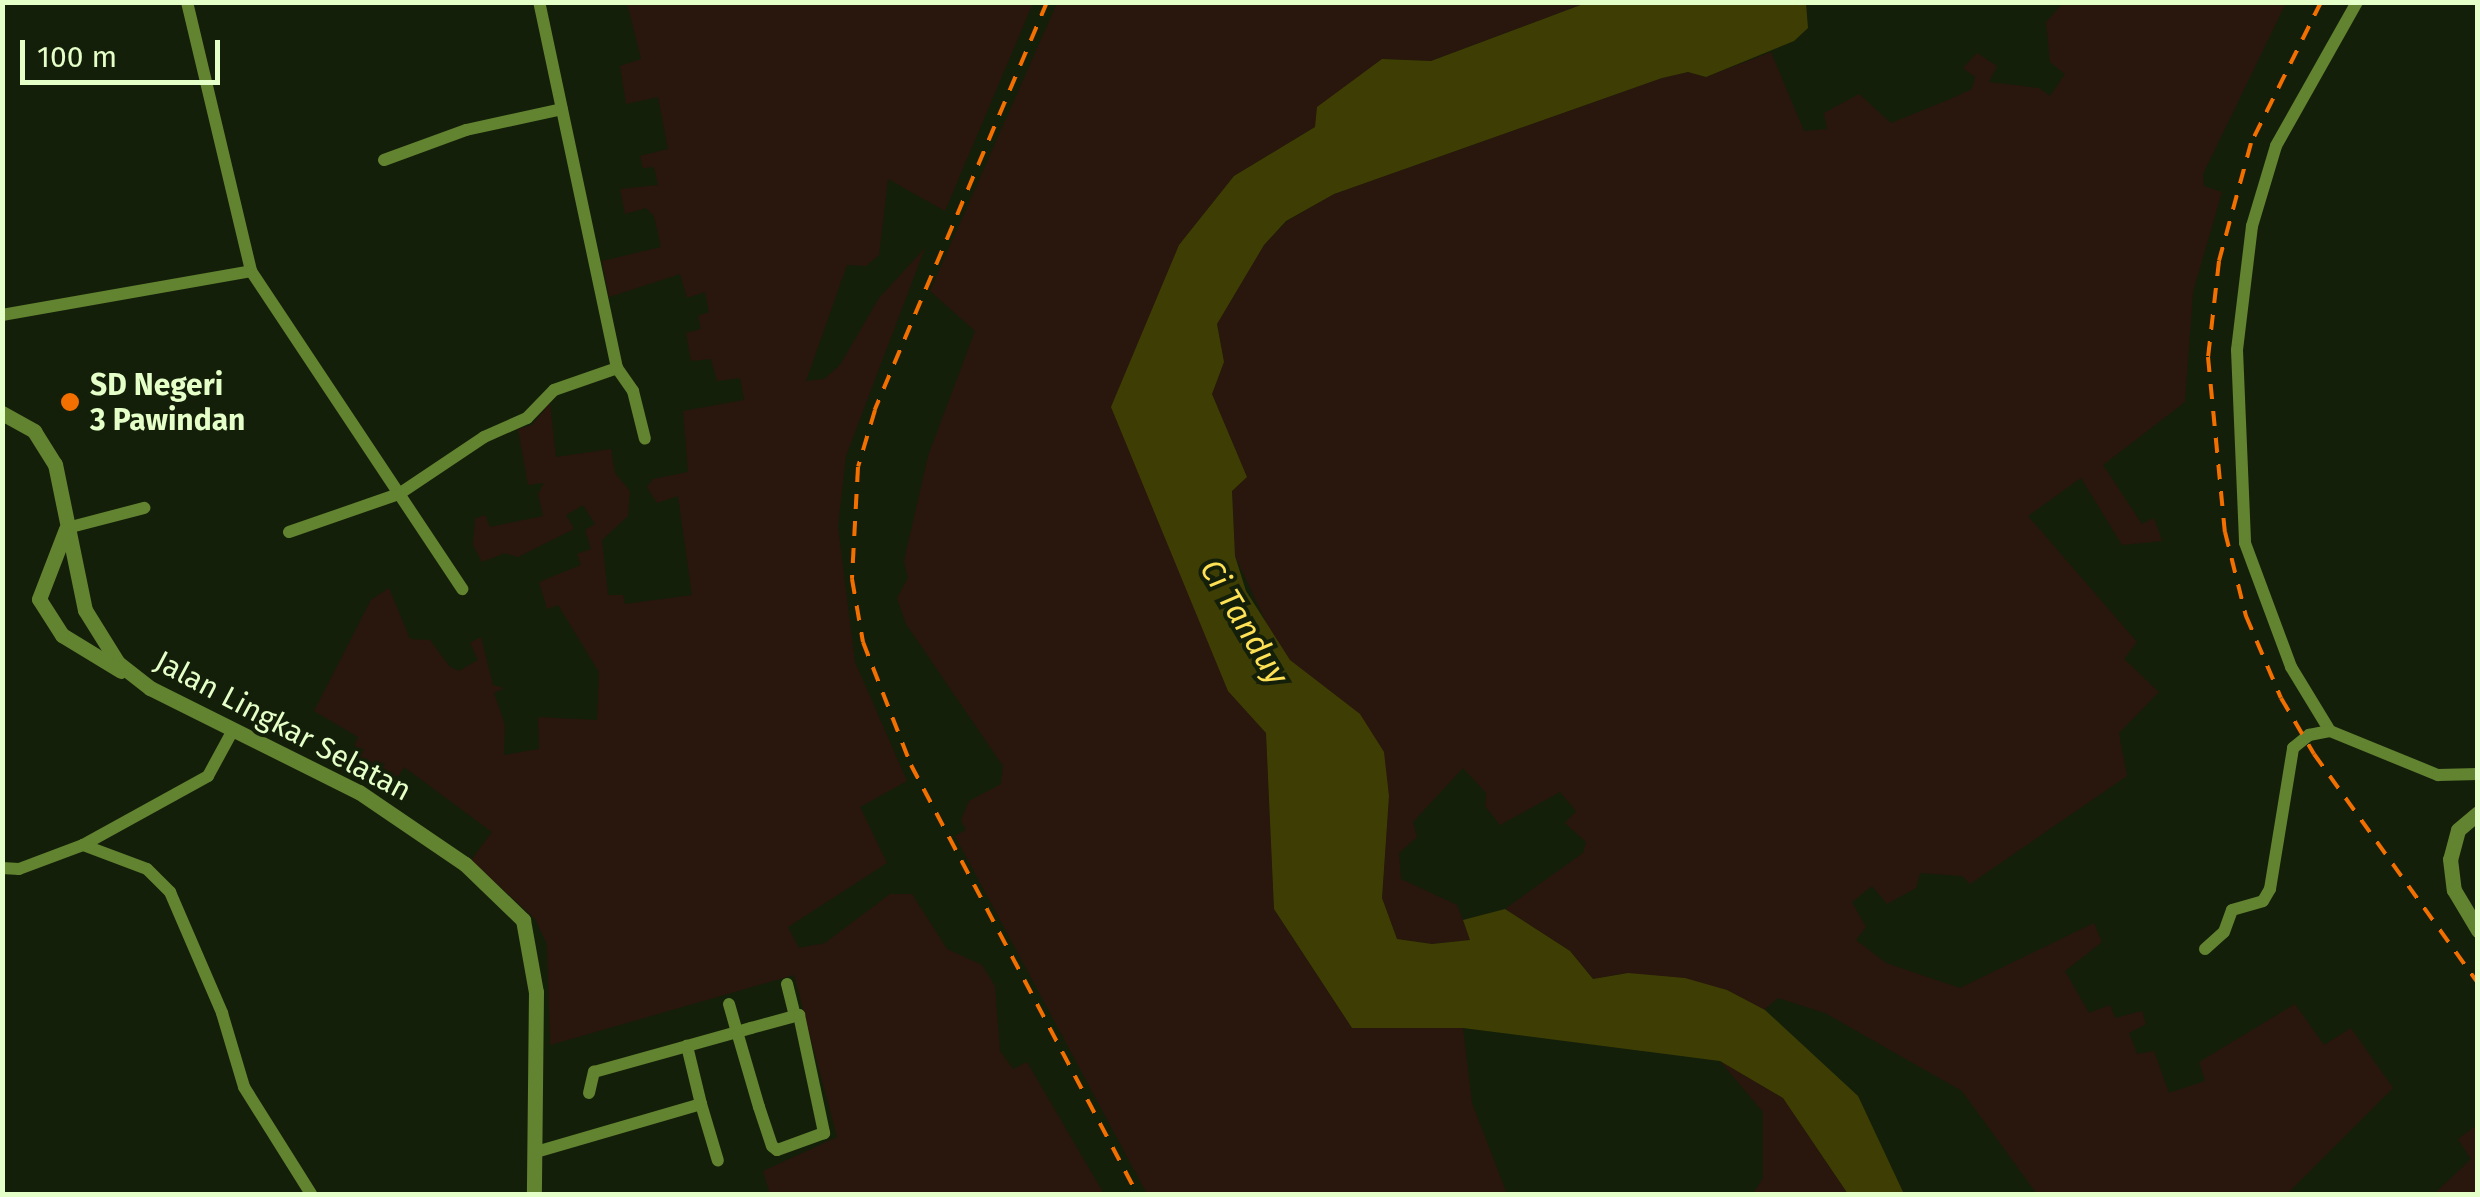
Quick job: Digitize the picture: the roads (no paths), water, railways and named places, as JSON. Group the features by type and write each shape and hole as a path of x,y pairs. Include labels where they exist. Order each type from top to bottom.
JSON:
{"street":[{"path":"187,2 251,270 462,589"},
{"path":"539,2 617,368 634,391 645,439"},
{"path":"2330,731 2291,667 2248,557 2237,350 2263,182 2329,44 2357,2"},
{"path":"384,160 466,130 562,109"},
{"path":"2,315 251,270"},
{"path":"288,532 399,494 484,438 527,418 554,390 617,368"},
{"name":"Jalan Lingkar Selatan","path":"2,413 18,418 44,445 61,484 67,528 92,626 133,678 397,817 465,864 523,920 536,992 534,1194"},
{"path":"133,678 62,635 39,600 67,528 144,508"},
{"path":"2,868 20,869 83,845 208,776 233,730"},
{"path":"2205,949 2224,932 2232,910 2263,901 2270,889 2294,748 2309,735 2330,731 2438,775 2478,774"},
{"path":"2478,813 2458,830 2450,859 2454,890 2478,930"},
{"path":"83,845 147,869 170,892 222,1013 244,1087 310,1194"},
{"path":"729,1004 772,1146 812,1141 827,1129 786,984"},
{"path":"589,1093 594,1072 794,1016"},
{"path":"687,1046 718,1161"},
{"path":"536,1152 702,1104"}],"water":[{"name":"Ci Tanduy","path":"1586,3 1806,3 1808,28 1794,41 1706,77 1688,72 1662,78 1334,194 1286,221 1264,245 1217,324 1224,362 1212,394 1247,477 1232,491 1235,556 1246,591 1290,660 1360,714 1384,752 1389,796 1382,898 1397,939 1432,944 1470,940 1463,920 1505,909 1570,951 1593,979 1628,973 1685,978 1727,990 1765,1010 1858,1096 1904,1194 1848,1194 1783,1098 1720,1061 1463,1028 1352,1028 1274,909 1266,733 1228,691 1111,407 1179,245 1234,176 1315,127 1317,107 1382,59 1431,61"}],"railway":[{"path":"1047,2 875,410 858,467 852,579 863,642 911,765 1137,1194"},
{"path":"2321,2 2251,143 2219,261 2208,357 2225,532 2246,616 2281,698 2314,754 2478,983"}],"place":[{"name":"SD Negeri 3 Pawindan","path":"70,402"}]}
